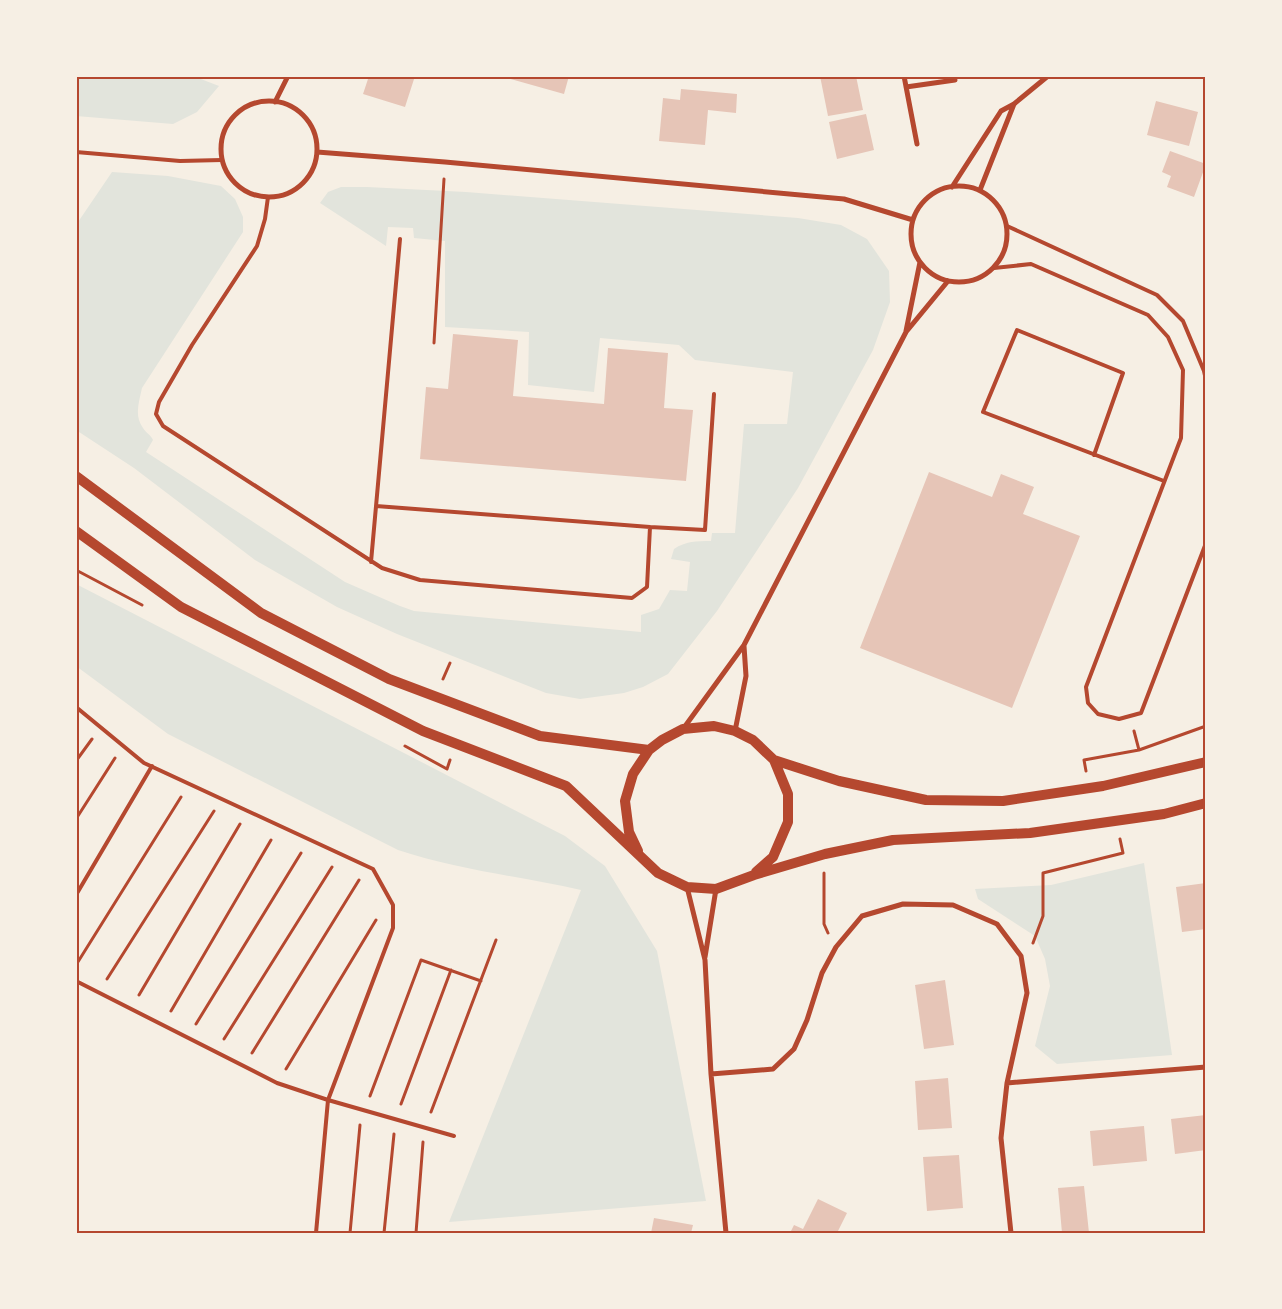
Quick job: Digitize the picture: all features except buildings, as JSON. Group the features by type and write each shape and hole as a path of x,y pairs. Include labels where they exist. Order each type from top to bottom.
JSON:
{"main road":[{"path":"76,476 261,613 389,679 540,736 649,750"},
{"path":"76,531 181,607 423,732 566,786 658,873 687,887 716,889 754,874 825,854 893,840 1030,832 1164,814 1206,803"},
{"path":"642,857 629,832 625,801 633,774 649,750 662,740 683,730 714,726 735,731 753,740 774,760 788,794 788,822 773,857 754,874"},
{"path":"774,760 839,781 926,800 1004,801 1103,786 1206,762"}],"street":[{"path":"275,102 288,76"},
{"path":"904,76 917,144"},
{"path":"952,187 1001,111 1014,104 1048,76"},
{"path":"906,87 955,80"},
{"path":"267,100 275,102 283,102 298,109 309,121 316,136 317,152 314,168 305,182 292,191 278,196 262,197 247,192 234,182 225,170 222,160 222,139 227,124 237,112 251,104 267,100"},
{"path":"980,190 1014,104"},
{"path":"317,152 844,199 913,220"},
{"path":"952,187 968,187 980,190 1001,210 1007,226 1007,242 994,268 980,278 964,282 948,281 933,274 920,262 913,246 911,230 913,220 921,206 936,192 952,187"},
{"path":"906,332 920,262"},
{"path":"683,730 744,645 906,332 948,281"},
{"path":"735,731 746,676 744,645"},
{"path":"687,887 705,960 711,1074 726,1233"},
{"path":"705,960 716,889"},
{"path":"711,1074 773,1069 794,1049 807,1020 822,973 836,946 862,916 903,904 953,905 997,924 1021,956 1027,994 1007,1083 1001,1138 1011,1233"},
{"path":"1007,1083 1206,1068"}],"lane":[{"path":"76,152 180,161 222,160"},
{"path":"268,196 265,219 257,246 192,345 159,402 156,414 163,426 371,562 382,568 420,580 632,598 647,587 650,527"},
{"path":"1007,226 1157,295 1183,321 1206,380"},
{"path":"371,562 400,239"},
{"path":"994,268 1031,264 1148,315 1168,337 1183,370 1181,438 1086,687 1088,703 1098,714 1119,720 1141,713 1206,542"},
{"path":"1094,455 1123,373 1017,330 982,412 1094,455 1164,481"},
{"path":"376,506 705,530 714,394"},
{"path":"76,707 144,763 373,869 393,905 393,928 328,1100 316,1233"},
{"path":"76,894 152,766"},
{"path":"76,980 277,1083 328,1100 454,1136"}],"path":[{"path":"434,343 445,162"},
{"path":"1130,716 1139,750 1206,726"},
{"path":"76,761 100,726"},
{"path":"76,819 124,745"},
{"path":"76,965 189,784"},
{"path":"99,992 222,798"},
{"path":"131,1009 247,810"},
{"path":"163,1025 280,826"},
{"path":"188,1037 309,839"},
{"path":"216,1052 341,854"},
{"path":"825,854 824,924 836,946"},
{"path":"244,1066 368,866"},
{"path":"277,1083 389,898"},
{"path":"416,1233 425,1128 496,940"},
{"path":"350,1233 363,1110 421,960 481,981"},
{"path":"384,1233 396,1119 451,970"}],"shaded area":[{"path":"76,76 193,76 219,86 197,112 173,124 76,116"},
{"path":"112,172 168,176 221,186 235,199 243,217 243,232 142,388 138,409 139,419 143,428 153,440 146,452 345,582 414,611 641,632 641,615 659,609 670,590 687,591 690,562 671,559 674,549 691,542 711,541 712,533 735,533 744,424 787,424 793,372 695,360 679,345 600,338 594,392 528,385 529,332 445,327 445,241 414,238 413,228 388,227 386,246 320,203 328,192 341,187 367,187 466,192 798,218 841,225 867,239 889,271 890,302 873,350 798,488 717,611 668,674 643,687 624,693 580,699 546,693 397,634 337,607 255,560 134,468 76,430 76,225"},
{"path":"76,584 565,836 605,866 657,951 706,1201 449,1222 581,890 443,863 398,850 168,734 76,666"},
{"path":"1144,863 1172,1055 1057,1064 1035,1046 1050,986 1045,959 1035,936 978,899 975,889 1051,885"}]}
